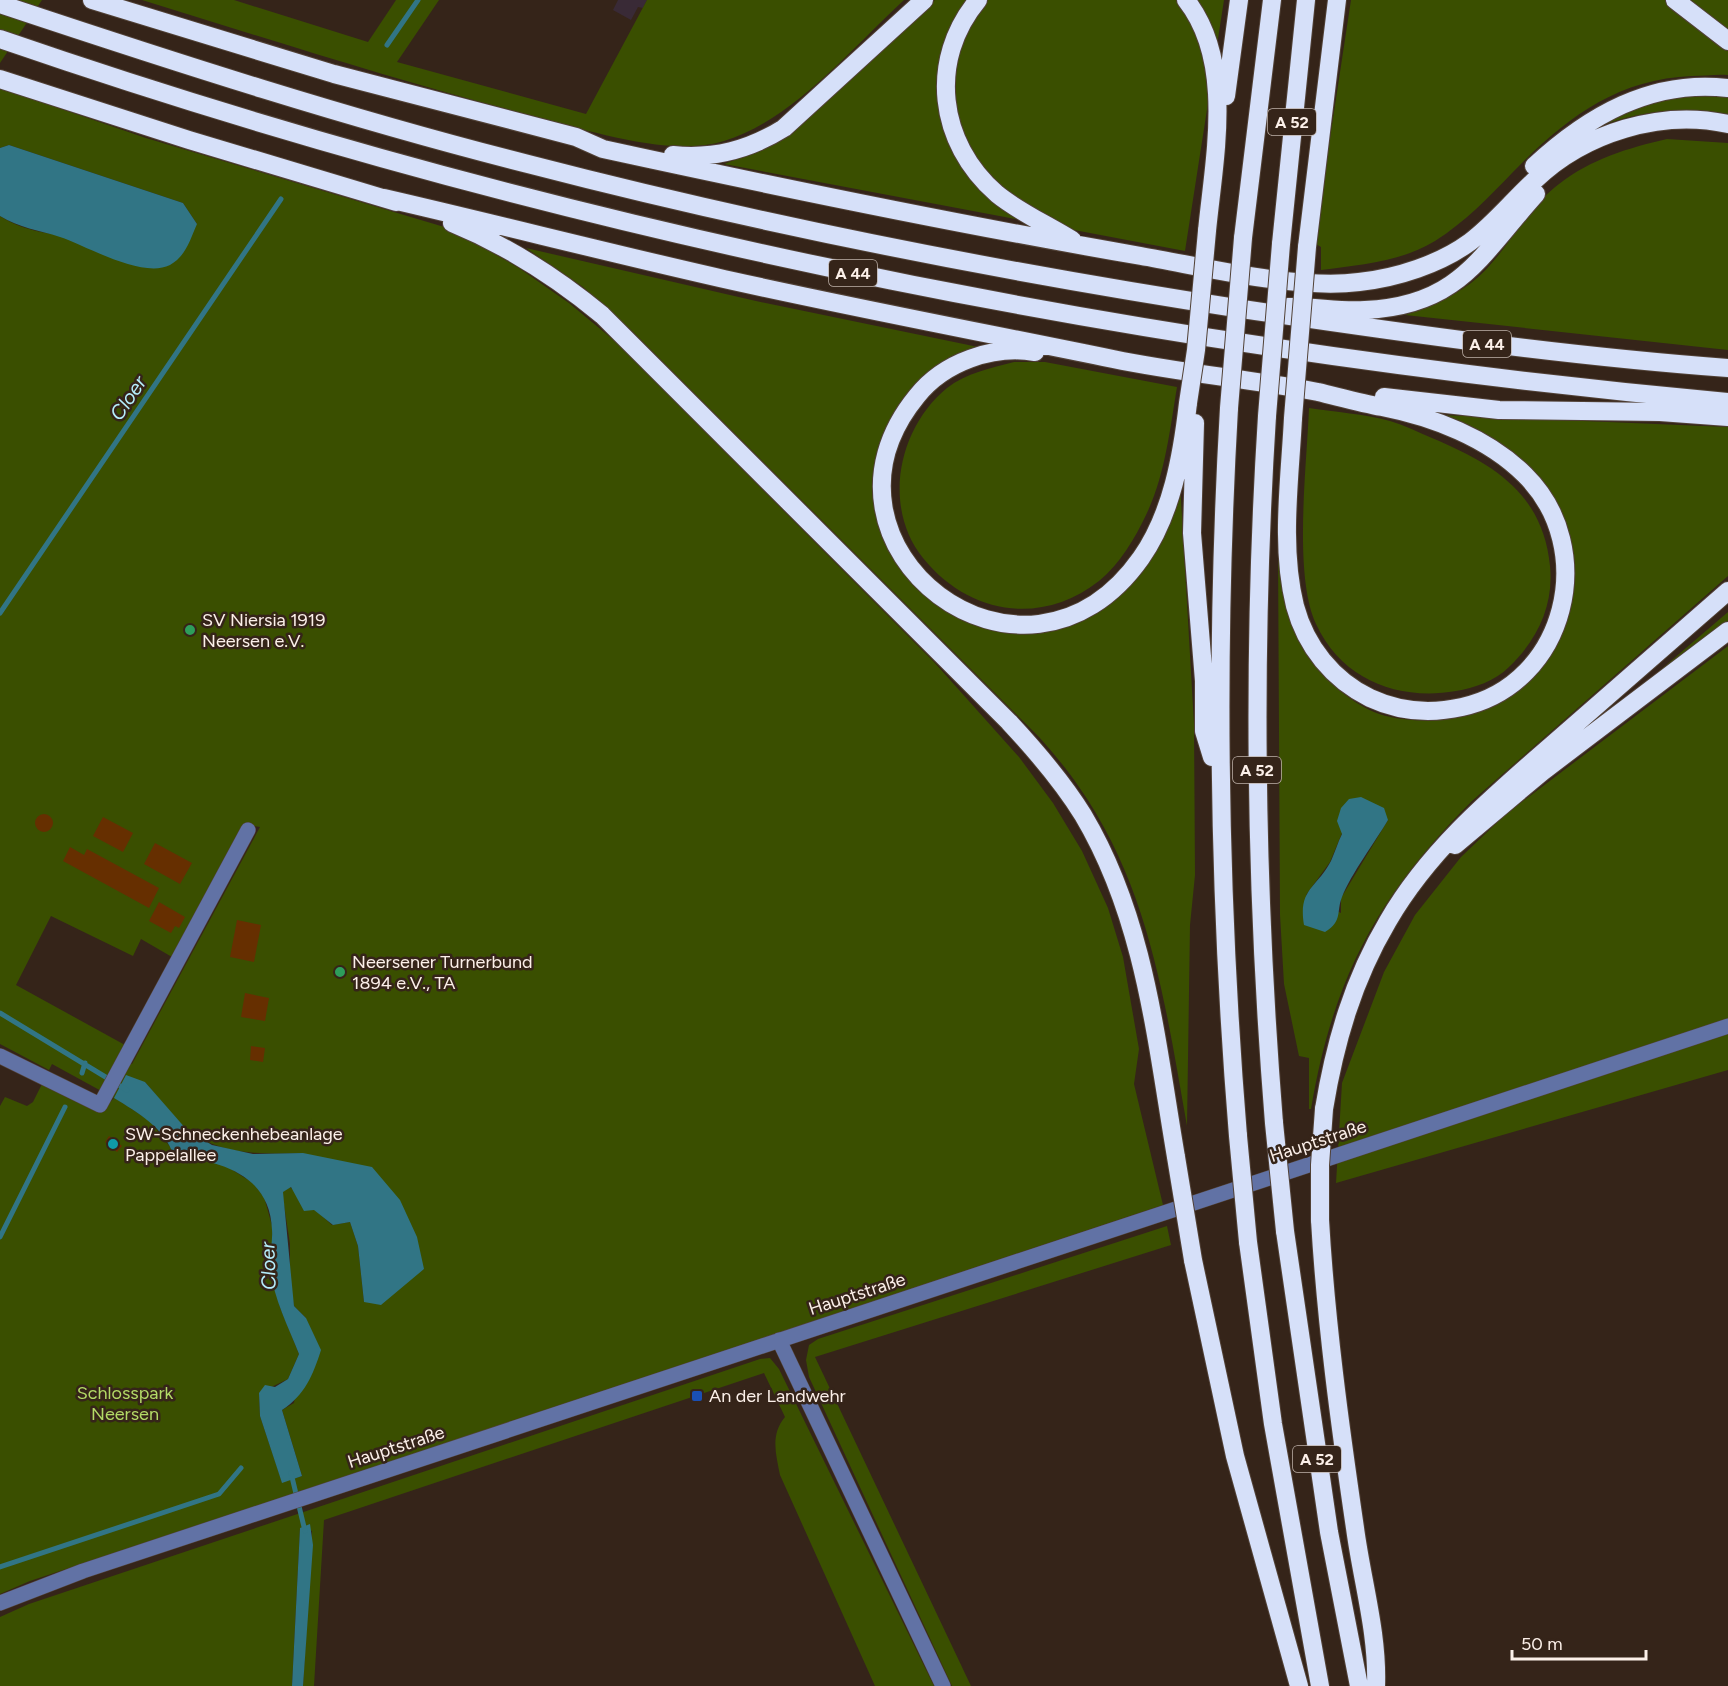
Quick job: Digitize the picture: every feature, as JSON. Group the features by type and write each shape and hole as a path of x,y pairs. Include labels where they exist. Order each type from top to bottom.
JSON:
{"highway":[{"path":"92,0 334,74 576,137 604,140 663,154 690,156 738,151 762,142 805,111 924,0"},
{"path":"978,0 964,17 951,50 945,80 947,116 959,145 998,194 1082,245"},
{"path":"1186,0 1197,14 1208,36 1218,84 1215,154"},
{"path":"1219,781 1204,731 1204,681 1192,533 1192,404 1215,154 1239,0"},
{"name":"A 52","path":"1272,0 1243,238 1229,408 1219,647 1219,781 1225,957 1248,1242 1273,1424 1320,1686"},
{"name":"A 52","path":"1306,0 1281,244 1267,416 1259,562 1256,748 1262,954 1274,1123 1285,1230 1329,1532 1359,1686"},
{"path":"384,198 775,290 1114,360 1323,393 1408,412 1473,438 1509,460 1539,490 1559,527 1565,549 1567,574 1565,599 1558,624 1547,645 1518,679 1500,692 1474,704 1446,710 1421,711 1382,704 1352,688 1329,668 1317,653 1300,622 1290,579 1289,512 1293,418 1307,247 1336,0"},
{"path":"1675,0 1728,40"},
{"name":"A 44","path":"0,4 349,115 620,187 771,222 1129,292 1491,344 1728,368"},
{"name":"A 44","path":"0,39 140,86 432,173 608,219 826,268 1051,312 1308,354 1530,382 1728,402"},
{"path":"0,79 437,216 506,247 540,267 603,315 1035,750 1082,814 1111,870 1128,913 1148,996 1193,1260 1235,1456 1299,1686"},
{"path":"1431,261 1483,218 1557,145 1604,113 1626,102 1669,90 1728,88"},
{"path":"576,137 603,149 817,196 1273,278 1335,284 1387,278 1455,252 1472,240 1547,169 1563,157 1602,137 1645,124 1666,121 1704,120 1728,123"},
{"path":"1247,309 1310,306 1364,310 1406,305 1429,297 1467,274 1483,259 1539,190 1586,156 1626,140 1648,135 1687,131 1728,134"},
{"path":"1114,360 1077,358 1030,351 994,352 949,369 934,379 908,407 898,424 886,460 884,499 887,518 901,554 922,582 938,596 957,609 979,617 1025,625 1069,616 1109,592 1142,557 1156,530 1178,466 1192,404"},
{"path":"1323,393 1344,392 1499,410 1660,412 1728,417"},
{"path":"1376,1686 1377,1654 1358,1551 1340,1422 1320,1220 1319,1174 1324,1109 1336,1047 1355,986 1388,921 1429,863 1480,808 1728,591"},
{"path":"1429,863 1469,836 1542,772 1728,631"}],"street":[{"path":"0,1056 100,1104 248,830"},
{"name":"Hauptstraße","path":"0,1603 83,1571 1728,1026"},
{"path":"779,1340 943,1686"}],"shaded area":[{"path":"618,0 647,0 643,8 638,7 631,20 613,10"}],"green space":[{"path":"0,0 42,0 0,63"},
{"path":"142,0 234,0 368,42 396,0 439,0 397,62 586,114 647,0 904,0 820,81 774,117 749,131 724,141 679,146 603,135 484,103"},
{"path":"935,0 1224,0 1185,251 724,164 765,148 801,125"},
{"path":"1351,0 1665,0 1728,47 1728,75 1664,79 1615,94 1593,106 1552,135 1476,209 1435,241 1394,258 1321,270 1321,247 1314,243"},
{"path":"1687,0 1728,0 1728,33"},
{"name":"Schlosspark Neersen","path":"0,88 146,138 451,229 519,268 569,303 616,342 934,662 1019,757 1053,803 1082,851 1108,908 1123,957 1139,1049 1134,1084 1163,1205 30,1581 0,1594 0,1106 5,1097 27,1106 33,1102 42,1084 100,1113 114,1098 52,1064 49,1070 0,1044 0,216 22,227 45,233 70,235 122,233 197,224 183,203 9,145 0,148","holes":["243,824 260,827 132,1064 119,1057 125,1045 16,985 51,916 133,956 141,939 172,957","145,1082 182,1125 214,1145 243,1152 303,1153 424,1269 364,1302 358,1246 350,1222 332,1225 290,1187 282,1192 290,1244 290,1284 294,1306 306,1318 294,1403 282,1410 302,1476 282,1482 260,1416 259,1393 288,1379 299,1354 280,1307 270,1267 273,1229 264,1197 253,1183 223,1164 171,1148 150,1121 115,1098"]},
{"path":"1728,94 1728,114 1675,110 1623,119 1590,130 1639,106 1674,96"},
{"path":"1667,139 1728,143 1728,350 1405,315 1439,302 1471,283 1494,260 1546,195 1571,175 1610,156"},
{"path":"526,248 756,301 983,348 937,369 907,393 886,432 879,457 878,475 880,511 889,544 904,572 925,595 951,614 979,626 1011,632 1043,632 1076,624 1096,614 1114,600 1145,566 1155,549 1180,482 1194,724 1195,875 1190,925 1187,1126 1162,994 1139,908 1123,866 1103,826 1070,774 1039,737 630,329 583,287"},
{"path":"1014,362 1045,362 1177,387 1158,484 1146,515 1126,550 1107,574 1077,595 1054,604 1030,609 1007,608 984,602 962,592 941,577 923,558 910,538 903,516 900,492 901,469 907,446 917,424 930,405 947,388 962,378"},
{"path":"1309,408 1380,419 1411,429 1476,459 1512,485 1526,501 1537,519 1545,541 1551,581 1546,608 1535,634 1519,657 1503,672 1484,683 1463,690 1413,693 1374,682 1356,672 1341,660 1327,643 1316,624 1309,603 1305,577 1303,519"},
{"path":"1441,415 1728,427 1728,576 1472,801 1410,870 1364,941 1347,979 1332,1019 1320,1062 1311,1109 1309,1109 1309,1058 1299,1056 1284,984 1280,915 1278,549 1284,593 1291,621 1311,661 1331,683 1348,697 1365,708 1392,717 1434,720 1455,717 1476,712 1513,694 1530,679 1555,643 1570,606 1572,565 1564,527 1548,491 1526,467 1513,457","holes":["1388,820 1341,898 1341,913 1306,895 1330,862 1342,833"]},
{"path":"1728,612 1728,621 1644,684"},
{"path":"1728,646 1728,1070 1336,1183 1342,1083 1384,972 1415,915 1461,857 1506,814"},
{"path":"1167,1226 1171,1245 815,1357 971,1686 952,1686 809,1377 806,1360 809,1345 818,1339"},
{"path":"770,1358 779,1369 934,1686 875,1686 780,1475 776,1438 780,1424 785,1417 764,1373 324,1520 314,1686 303,1686 312,1531 300,1528 292,1686 0,1686 0,1617 29,1604 760,1359"}],"water":[{"path":"9,145 183,203 197,224 187,247 170,265 145,268 115,260 60,237 14,223 0,216 0,148"},
{"path":"1361,797 1384,808 1388,820 1346,888 1340,902 1337,920 1331,928 1325,932 1304,925 1303,913 1306,896 1331,861 1342,834 1337,821 1341,808 1349,799"},
{"path":"126,1075 145,1082 187,1130 212,1145 253,1154 303,1153 372,1167 400,1200 417,1237 424,1269 381,1305 364,1302 358,1246 350,1222 333,1225 314,1210 304,1211 291,1187 283,1192 294,1306 306,1318 321,1350 307,1384 297,1398 282,1410 302,1476 282,1483 260,1416 259,1393 265,1385 275,1387 288,1379 299,1354 274,1289 270,1262 272,1230 269,1211 262,1196 252,1183 240,1174 208,1162 174,1156 170,1146 157,1129 141,1115 114,1098"},
{"path":"310,1524 313,1545 303,1686 292,1686 300,1528"}],"building":[{"path":"40,814 48,814 53,819 51,830 40,832 35,827 35,819"},
{"path":"103,817 133,833 123,852 93,836"},
{"path":"155,843 192,863 180,884 144,864"},
{"path":"70,847 84,855 87,849 159,888 149,908 63,861"},
{"path":"159,902 185,917 179,928 175,926 171,933 149,921"},
{"path":"237,920 261,925 254,962 230,957"},
{"path":"245,993 269,998 265,1021 241,1017"},
{"path":"251,1046 265,1048 263,1062 250,1060"},
{"name":"SW-Schneckenhebeanlage Pappelallee","path":"109,1136 122,1146 117,1152 105,1142"}],"waterway":[{"name":"Cloer","path":"387,45 418,0"},
{"name":"Cloer","path":"0,613 281,199"},
{"name":"Cloer","path":"0,1013 127,1090"},
{"path":"82,1073 85,1063"},
{"path":"0,1237 65,1107"},
{"path":"0,1567 219,1494 241,1468"},
{"name":"Cloer","path":"291,1473 305,1531"}],"place":[{"name":"SV Niersia 1919 Neersen e.V.","path":"190,630"},
{"name":"Neersener Turnerbund 1894 e.V., TA","path":"340,972"},
{"name":"SW-Schneckenhebeanlage Pappelallee","path":"113,1144"},
{"name":"An der Landwehr","path":"697,1396"}]}
